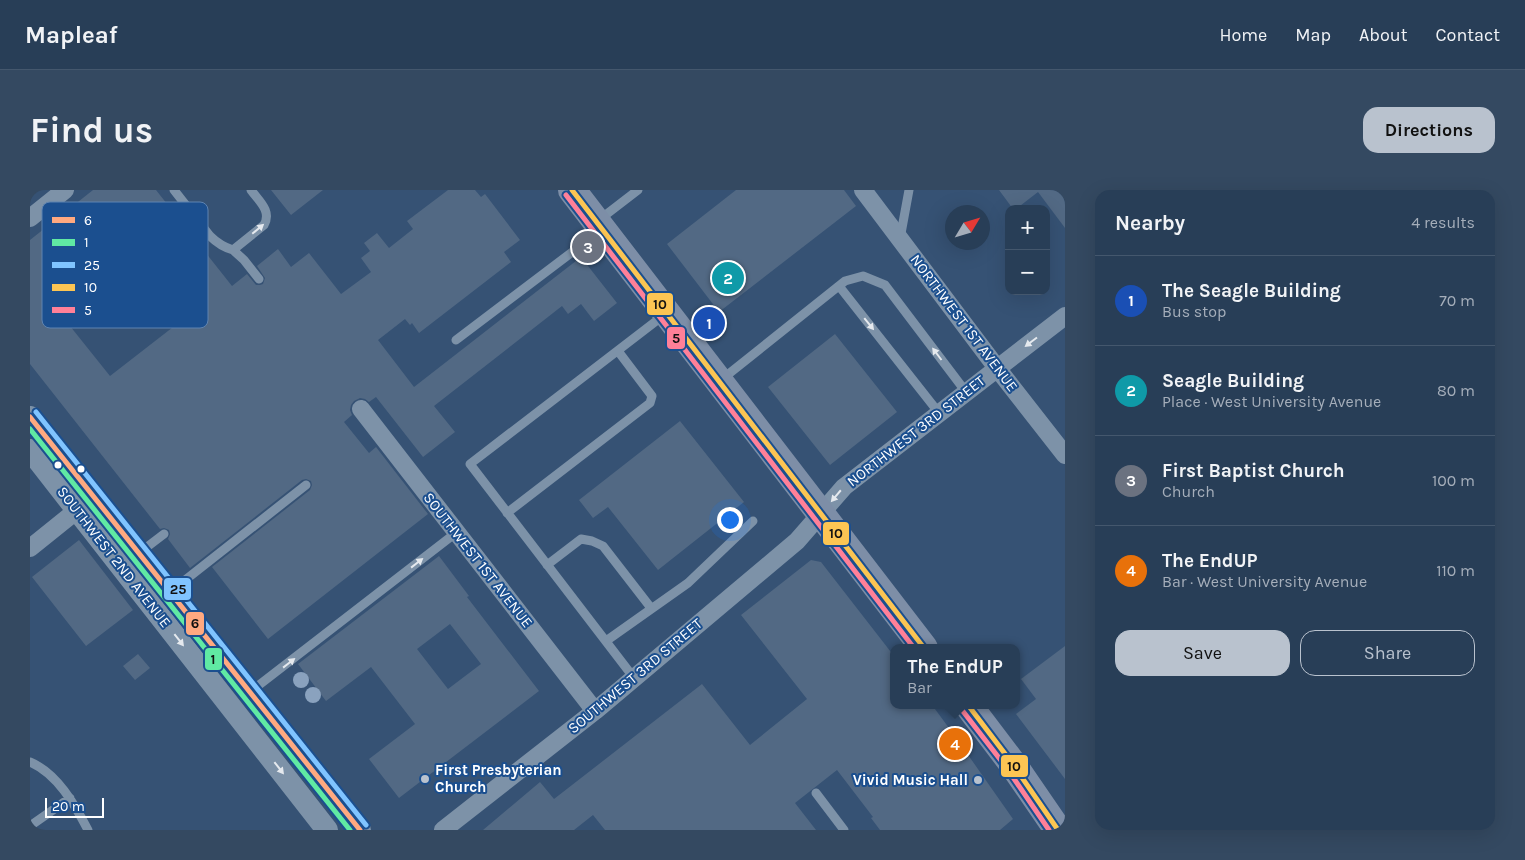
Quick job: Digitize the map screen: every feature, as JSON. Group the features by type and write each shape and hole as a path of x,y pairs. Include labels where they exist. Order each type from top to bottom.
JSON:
{"main road":[{"path":"572,190 921,644"},
{"path":"971,709 1055,824"}],"street":[{"path":"50,202 65,190"},
{"name":"NORTHWEST 1ST AVENUE","path":"863,190 1065,455"},
{"path":"30,218 42,208"},
{"name":"NORTHWEST 3RD STREET","path":"821,515 844,487 1065,316"},
{"name":"SOUTHWEST 1ST AVENUE","path":"361,409 595,711"},
{"name":"SOUTHWEST 2ND AVENUE","path":"30,416 86,504 212,682 327,830"},
{"name":"SOUTHWEST 2ND AVENUE","path":"30,450 139,554 360,830"},
{"path":"30,548 86,504"},
{"name":"SOUTHWEST 3RD STREET","path":"443,830 595,711 797,541 821,515"},
{"path":"212,682 230,668"}],"lane":[{"path":"174,190 183,202"},
{"path":"233,250 264,226 267,220 265,209 251,190"},
{"path":"456,340 599,225 638,190"},
{"path":"900,239 909,190"},
{"path":"208,233 216,243 233,250 244,260 259,279"},
{"path":"719,381 845,281 863,276 885,285 966,392"},
{"path":"839,286 940,412"},
{"path":"634,678 470,466 470,463 667,314"},
{"path":"507,513 650,403 652,396 618,351"},
{"path":"170,592 306,485"},
{"path":"606,641 688,582 753,521"},
{"path":"250,692 457,532"},
{"path":"139,554 164,534"},
{"path":"547,565 581,539 592,540 603,546 651,608"},
{"path":"30,762 40,766 61,786 88,830"},
{"path":"816,794 844,830"},
{"path":"34,827 70,798"}],"building":[{"path":"93,190 156,190 166,202 78,202"},
{"path":"271,190 323,190 291,215"},
{"path":"448,190 475,190 481,197 485,194 520,240 504,252 511,262 419,333 412,323 410,325 405,319 378,340 414,387 581,257 617,303 594,321 581,304 568,314 562,306 434,406 455,432 423,457 376,397 369,402 360,398 354,401 350,410 352,415 344,422 369,453 376,447 428,514 268,639 212,567 310,490 311,481 302,480 190,568 168,539 169,530 160,529 30,364 30,240 42,230 42,328 72,328 110,376 172,328 208,328 208,256 232,286 247,274 256,285 263,284 265,278 257,266 278,249 291,267 309,253 341,294 371,272 361,258 370,251 364,243 377,233 389,248 413,229 407,221"},
{"path":"736,190 844,190 856,206 719,312 667,244"},
{"path":"999,190 1065,190 1065,228 1050,208 1050,205 1048,205 1038,192 1021,205 1010,205"},
{"path":"835,334 897,412 830,465 768,387"},
{"path":"680,421 744,502 658,570 608,507 593,518 579,500"},
{"path":"79,540 133,610 86,646 32,577"},
{"path":"439,556 469,596 467,597 539,691 399,798 369,759 415,724 371,667 326,701 298,664","holes":["450,624 481,664 448,689 417,649"]},
{"path":"811,560 821,562 890,651 890,709 935,709 1013,819 1000,830 880,830 871,818 873,817 837,770 795,803 816,830 605,830 593,815 574,830 483,830 540,782 554,799 702,684 750,745 807,699 741,615"},
{"path":"1065,646 1065,779 1016,714 1036,699 1021,679"},
{"path":"138,654 150,668 135,680 123,666"}],"transit line":[{"name":"10","path":"572,190 921,644"},
{"name":"5","path":"566,195 911,644"},
{"name":"25","path":"36,412 366,825"},
{"name":"6","path":"30,417 360,830"},
{"name":"1","path":"30,429 350,830"},
{"name":"10","path":"971,709 1012,763 1058,830"},
{"name":"5","path":"962,710 1006,767 1049,830"}],"place":[{"name":"First Baptist Church","path":"588,247"},
{"name":"Seagle Building","path":"728,278"},
{"name":"The Seagle Building","path":"709,323"},
{"name":"The EndUP","path":"955,744"},
{"name":"First Presbyterian Church","path":"425,779"},
{"name":"Vivid Music Hall","path":"978,780"}]}
